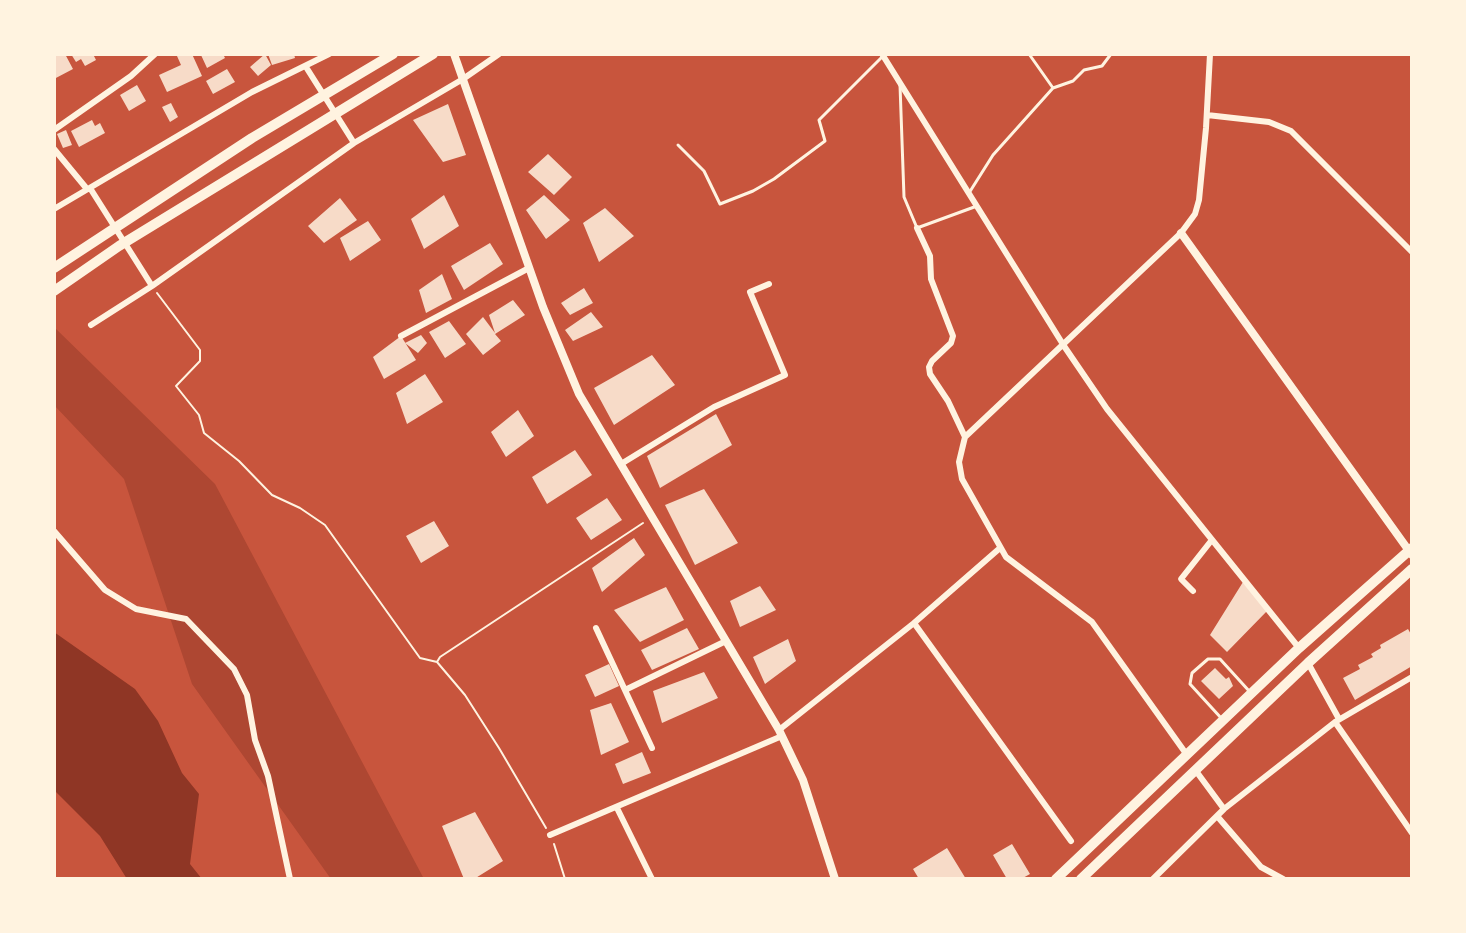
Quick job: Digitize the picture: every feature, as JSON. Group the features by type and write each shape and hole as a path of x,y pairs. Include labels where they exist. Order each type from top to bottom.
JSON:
{"highway":[{"path":"54,268 252,138 393,54"},
{"path":"54,291 119,246 433,54"},
{"path":"1056,879 1299,648 1411,551"},
{"path":"1081,879 1308,663 1412,569"}],"main road":[{"path":"454,54 529,268 579,394 781,733 802,780 835,879"}],"street":[{"path":"54,130 131,76 155,54"},
{"path":"54,209 252,92 328,54"},
{"path":"91,325 152,286 354,143 462,74 499,54"},
{"path":"1187,754 1092,622 1006,557 962,479 958,462 965,437 1064,346 1181,233 1195,214 1199,200 1207,115 1210,54"},
{"path":"883,55 1064,346 1107,410 1299,648"},
{"path":"306,67 354,143"},
{"path":"1207,115 1269,122 1291,131 1412,252"},
{"path":"54,149 89,188 152,286"},
{"path":"917,228 930,256 931,279 953,336 951,343 932,361 929,367 930,374 948,401 965,437"},
{"path":"1181,233 1411,551"},
{"path":"401,336 529,268"},
{"path":"621,464 714,407 785,375 750,292 769,284"},
{"path":"54,531 105,590 136,609 186,619 234,669 247,695 255,740 268,776 290,879"},
{"path":"1193,591 1181,579 1211,541"},
{"path":"550,835 617,808 781,733 1000,548"},
{"path":"914,623 1071,841"},
{"path":"596,628 652,748"},
{"path":"625,690 726,641"},
{"path":"1308,663 1337,720 1412,833"},
{"path":"1153,879 1224,809 1337,720 1412,677"},
{"path":"1196,771 1224,809"},
{"path":"617,808 652,879"},
{"path":"1217,816 1261,867 1283,879"}],"lane":[{"path":"1029,54 1053,88"},
{"path":"969,193 993,155 1053,88 1073,81 1084,70 1102,66 1111,54"},
{"path":"678,145 704,171 720,204 753,191 774,179 825,141 819,120 883,55"},
{"path":"900,84 904,197 917,228 977,205"},
{"path":"1223,720 1190,684 1192,673 1208,658 1220,660 1252,694"}],"path":[{"path":"152,286 200,351 200,361 176,386 199,415 204,434 239,461 272,495 308,512 325,525 420,658 437,662 452,679 494,739 550,835 566,879"},
{"path":"437,662 440,657 653,517"}],"shaded area":[{"path":"54,327 215,484 424,879 331,879 192,684 124,479 54,405"},
{"path":"54,632 135,689 158,721 182,773 199,794 190,864 202,879 127,879 100,836 54,790"}],"building":[{"path":"54,54 65,54 73,69 54,79"},
{"path":"71,54 93,54 96,60 85,66 81,59 76,62"},
{"path":"192,54 202,76 167,92 159,75 181,65 177,56"},
{"path":"223,54 225,58 207,68 201,55"},
{"path":"265,54 271,65 258,76 250,67"},
{"path":"268,54 294,54 295,58 272,65"},
{"path":"227,69 235,82 213,94 206,81"},
{"path":"137,85 146,101 129,111 120,95"},
{"path":"171,103 178,117 170,122 162,107"},
{"path":"448,104 466,155 443,162 413,120"},
{"path":"92,120 95,126 100,123 105,133 79,147 71,131"},
{"path":"66,130 72,145 63,148 57,134"},
{"path":"548,154 572,177 554,195 528,172"},
{"path":"444,195 459,226 424,249 411,219"},
{"path":"544,195 570,220 546,239 526,210"},
{"path":"340,198 357,220 324,243 308,226"},
{"path":"605,208 634,236 599,262 583,223"},
{"path":"368,221 381,240 350,261 340,238"},
{"path":"490,243 503,264 464,290 451,266"},
{"path":"442,274 452,299 426,313 419,290"},
{"path":"584,288 593,303 570,315 561,303"},
{"path":"513,300 525,315 495,334 501,341 483,355 466,334 483,317 495,333 489,315"},
{"path":"591,312 603,327 573,341 565,330"},
{"path":"449,321 466,344 445,358 429,332"},
{"path":"421,335 427,343 418,353 405,343"},
{"path":"401,336 416,360 384,379 373,357"},
{"path":"652,355 675,385 614,425 594,388"},
{"path":"425,374 443,402 407,424 396,393"},
{"path":"518,410 534,436 506,457 491,432"},
{"path":"716,414 732,445 660,488 647,456"},
{"path":"575,450 592,475 547,504 532,477"},
{"path":"704,489 738,543 695,565 665,505"},
{"path":"607,498 622,520 591,540 576,518"},
{"path":"434,521 449,546 421,563 406,536"},
{"path":"634,538 645,555 602,592 592,568"},
{"path":"1243,582 1267,611 1227,652 1210,635"},
{"path":"760,586 776,610 740,627 730,601"},
{"path":"666,587 684,620 640,642 614,610"},
{"path":"687,628 699,649 652,670 641,650"},
{"path":"1408,629 1412,636 1412,666 1355,700 1343,678 1360,669 1358,665 1373,657 1371,654 1381,648 1380,645"},
{"path":"788,639 796,661 765,684 753,657"},
{"path":"609,664 619,686 595,697 585,675"},
{"path":"1215,668 1226,679 1229,677 1233,686 1219,699 1201,681"},
{"path":"704,672 718,698 662,723 653,691"},
{"path":"611,703 629,742 601,755 590,710"},
{"path":"642,752 651,773 623,784 615,764"},
{"path":"475,812 503,861 474,879 464,879 442,826"},
{"path":"1012,844 1030,874 1021,879 1007,879 993,855"},
{"path":"947,848 966,879 919,879 913,869"}]}
